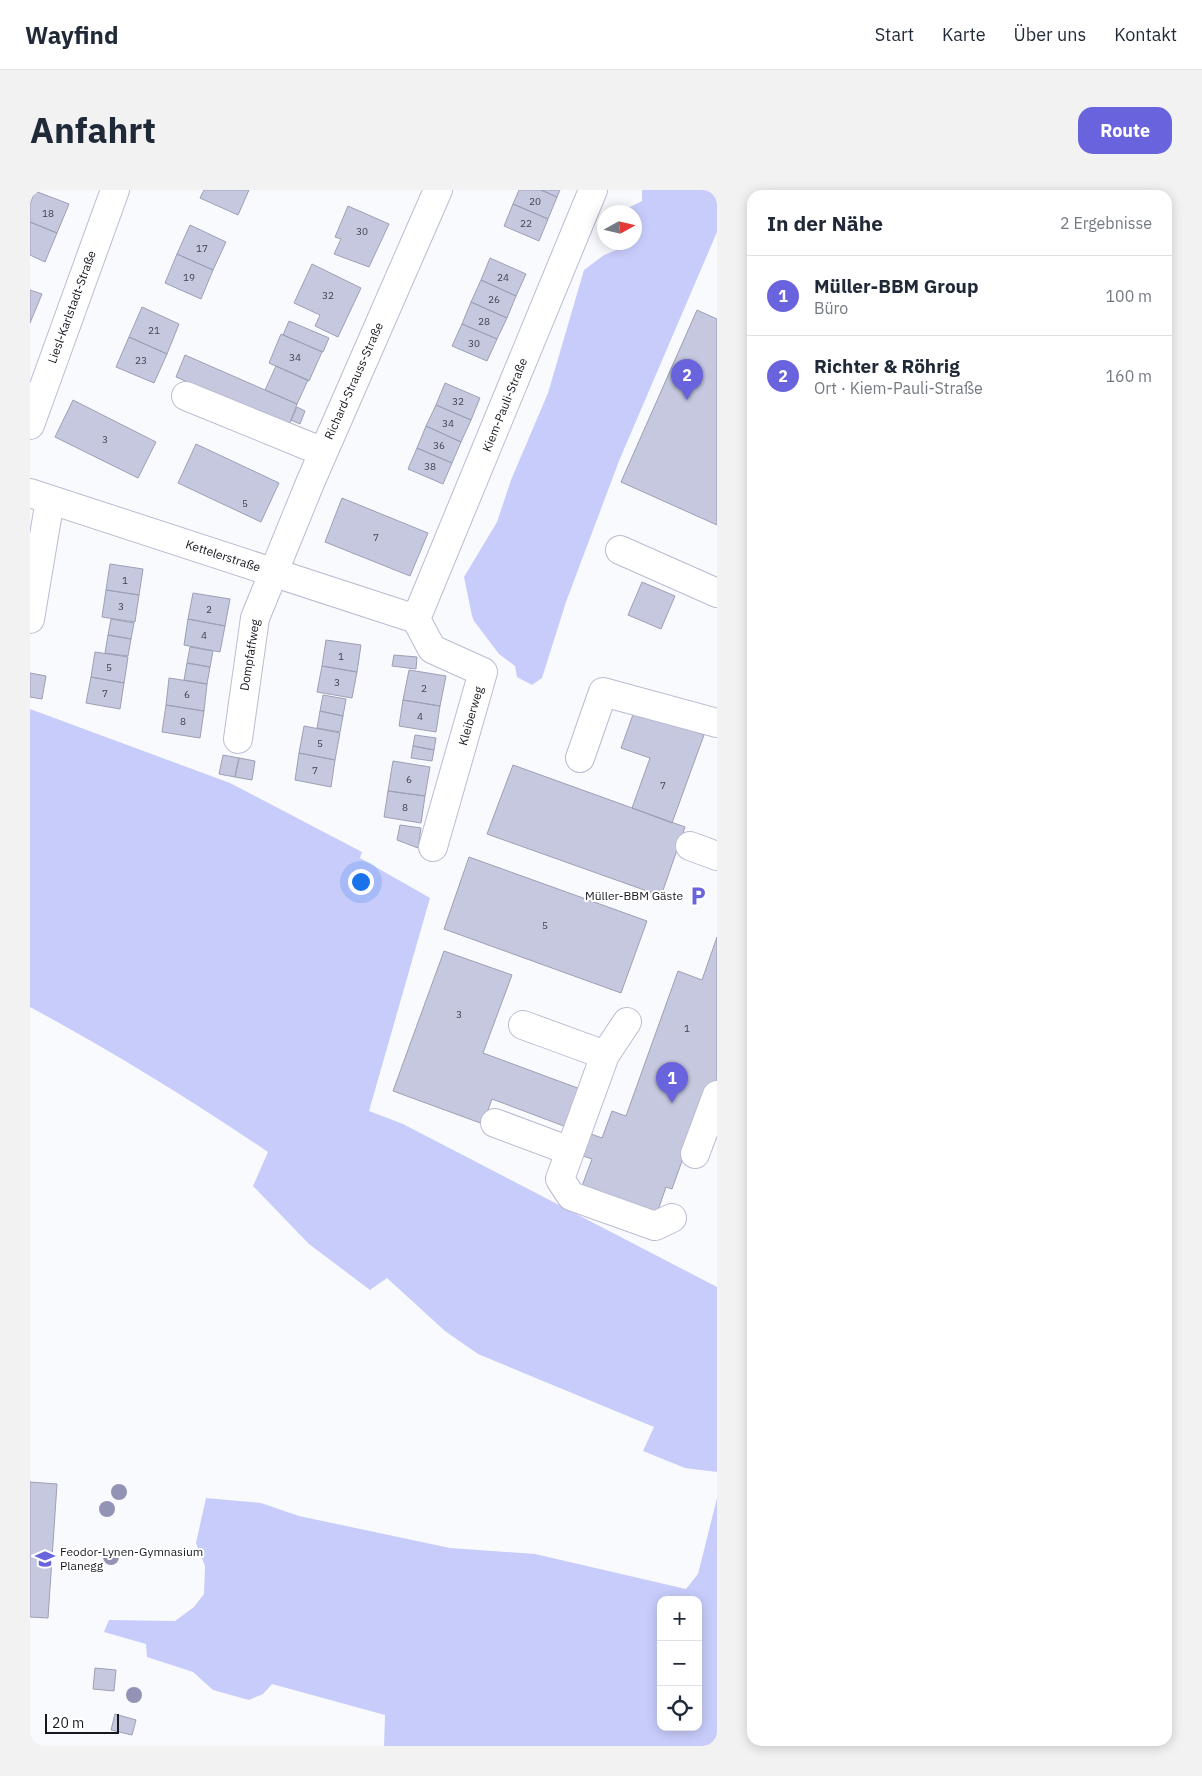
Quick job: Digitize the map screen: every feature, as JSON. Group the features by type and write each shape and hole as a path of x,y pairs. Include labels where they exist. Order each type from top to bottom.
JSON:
{"street":[{"name":"Liesl-Karlstadt-Straße","path":"30,425 115,190"},
{"name":"Richard-Strauss-Straße","path":"272,573 438,190"},
{"name":"Kiem-Pauli-Straße","path":"416,619 593,190"},
{"path":"186,396 323,452"},
{"path":"30,619 40,496"},
{"name":"Kettelerstraße","path":"40,496 416,619"},
{"path":"620,550 717,593"},
{"name":"Dompfaffweg","path":"238,739 255,618 272,573"},
{"name":"Kleiberweg","path":"416,619 432,649 484,672 433,847"},
{"path":"580,758 603,692 717,722"},
{"path":"690,846 717,856"},
{"path":"627,1022 605,1055 560,1179 571,1196 655,1226 672,1218"},
{"path":"523,1025 605,1055"},
{"path":"695,1154 717,1095"},
{"path":"495,1123 570,1151"}],"shaded area":[{"path":"642,190 717,190 717,232 619,461 566,602 542,678 532,685 517,677 515,666 499,654 474,621 464,577 497,522 511,480 548,393 584,270 604,255 616,250 642,250 642,205 634,205 642,201"},
{"path":"30,709 230,783 362,852 360,858 430,898 369,1111 403,1124 717,1287 717,1472 685,1468 643,1451 654,1427 478,1354 445,1331 387,1278 370,1290 309,1244 253,1186 268,1152 151,1076 30,1007"},
{"path":"206,1498 261,1503 299,1516 450,1548 535,1554 686,1589 698,1574 717,1498 717,1746 384,1746 385,1715 272,1684 263,1694 249,1700 213,1690 193,1672 147,1657 146,1644 104,1632 109,1620 175,1621 194,1607 204,1594 205,1566 196,1543"}],"building":[{"path":"204,190 249,190 238,215 200,198"},
{"path":"519,190 541,190 557,197 548,219 513,204"},
{"path":"541,190 560,190 557,197"},
{"path":"35,191 69,204 57,233 30,222 30,204"},
{"path":"513,204 548,219 539,241 504,226"},
{"path":"348,206 389,224 369,267 334,254 341,239 335,237"},
{"path":"30,222 57,233 45,262 30,255"},
{"path":"190,225 226,242 213,270 177,254"},
{"path":"177,254 213,270 201,299 165,283"},
{"path":"490,258 526,274 516,296 481,280"},
{"path":"312,264 361,288 338,337 315,326 320,315 294,303"},
{"path":"481,280 516,296 507,318 471,302"},
{"path":"30,290 42,294 30,323"},
{"path":"471,302 507,318 497,339 462,324"},
{"path":"142,307 179,324 167,354 129,337"},
{"path":"697,310 717,319 717,525 621,482"},
{"path":"289,321 329,338 323,352 283,335"},
{"path":"462,324 497,339 487,361 452,346"},
{"path":"281,334 322,352 309,381 269,363"},
{"path":"129,337 167,354 154,383 116,367"},
{"path":"185,355 297,404 289,426 176,377"},
{"path":"276,366 308,380 297,404 265,390"},
{"path":"445,383 480,398 471,420 436,405"},
{"path":"73,400 156,442 138,478 55,437"},
{"path":"436,405 471,420 461,442 426,426"},
{"path":"297,407 305,411 300,424 291,420"},
{"path":"426,426 461,442 452,463 417,448"},
{"path":"196,444 279,483 261,522 178,483"},
{"path":"417,448 452,463 443,484 408,469"},
{"path":"342,498 428,533 410,576 325,542"},
{"path":"110,564 143,569 139,595 106,590"},
{"path":"642,582 675,596 661,629 628,615"},
{"path":"106,590 139,595 135,622 102,617"},
{"path":"193,593 230,599 225,626 188,619"},
{"path":"111,619 134,623 131,639 108,635"},
{"path":"188,619 225,626 220,652 184,645"},
{"path":"108,635 131,639 128,656 105,653"},
{"path":"326,640 361,645 357,672 322,666"},
{"path":"190,647 213,651 210,667 187,663"},
{"path":"95,652 128,657 124,683 91,677"},
{"path":"394,655 417,657 416,669 392,666"},
{"path":"187,663 210,667 207,684 184,680"},
{"path":"322,666 357,672 352,698 317,692"},
{"path":"409,670 446,676 440,706 403,700"},
{"path":"30,673 46,676 42,699 30,697"},
{"path":"91,677 124,683 120,709 86,703"},
{"path":"169,678 207,684 204,711 166,705"},
{"path":"323,695 346,699 343,716 320,711"},
{"path":"403,700 440,706 436,732 399,726"},
{"path":"166,705 204,711 200,738 162,732"},
{"path":"635,709 704,735 672,823 632,808 650,758 621,748"},
{"path":"320,711 343,716 340,732 317,728"},
{"path":"304,726 340,733 335,760 299,753"},
{"path":"415,735 436,738 434,750 413,746"},
{"path":"413,746 434,750 432,761 411,758"},
{"path":"299,753 335,760 331,787 295,780"},
{"path":"223,755 239,758 235,777 219,774"},
{"path":"239,758 255,761 252,780 235,777"},
{"path":"393,761 430,767 425,796 388,791"},
{"path":"513,765 685,827 661,896 487,834"},
{"path":"388,791 425,796 421,823 384,817"},
{"path":"400,825 421,828 418,848 397,840"},
{"path":"469,857 647,921 621,993 444,929"},
{"path":"717,937 717,1077 711,1092 707,1091 672,1189 666,1187 657,1213 582,1186 592,1159 583,1156 591,1134 602,1138 612,1111 626,1116 678,971 702,980"},
{"path":"444,951 512,975 483,1053 583,1090 569,1128 492,1099 483,1124 393,1091"},
{"name":"Feodor-Lynen-Gymnasium Planegg","path":"30,1482 57,1484 48,1618 30,1617"},
{"path":"95,1668 116,1670 114,1691 93,1689"},
{"path":"115,1714 136,1720 132,1735 111,1730"}],"place":[{"name":"Richter & Röhrig","path":"687,400"},
{"name":"Müller-BBM Gäste","path":"698,896"},
{"name":"Müller-BBM Group","path":"672,1103"},
{"name":"Feodor-Lynen-Gymnasium Planegg","path":"45,1559"}]}
